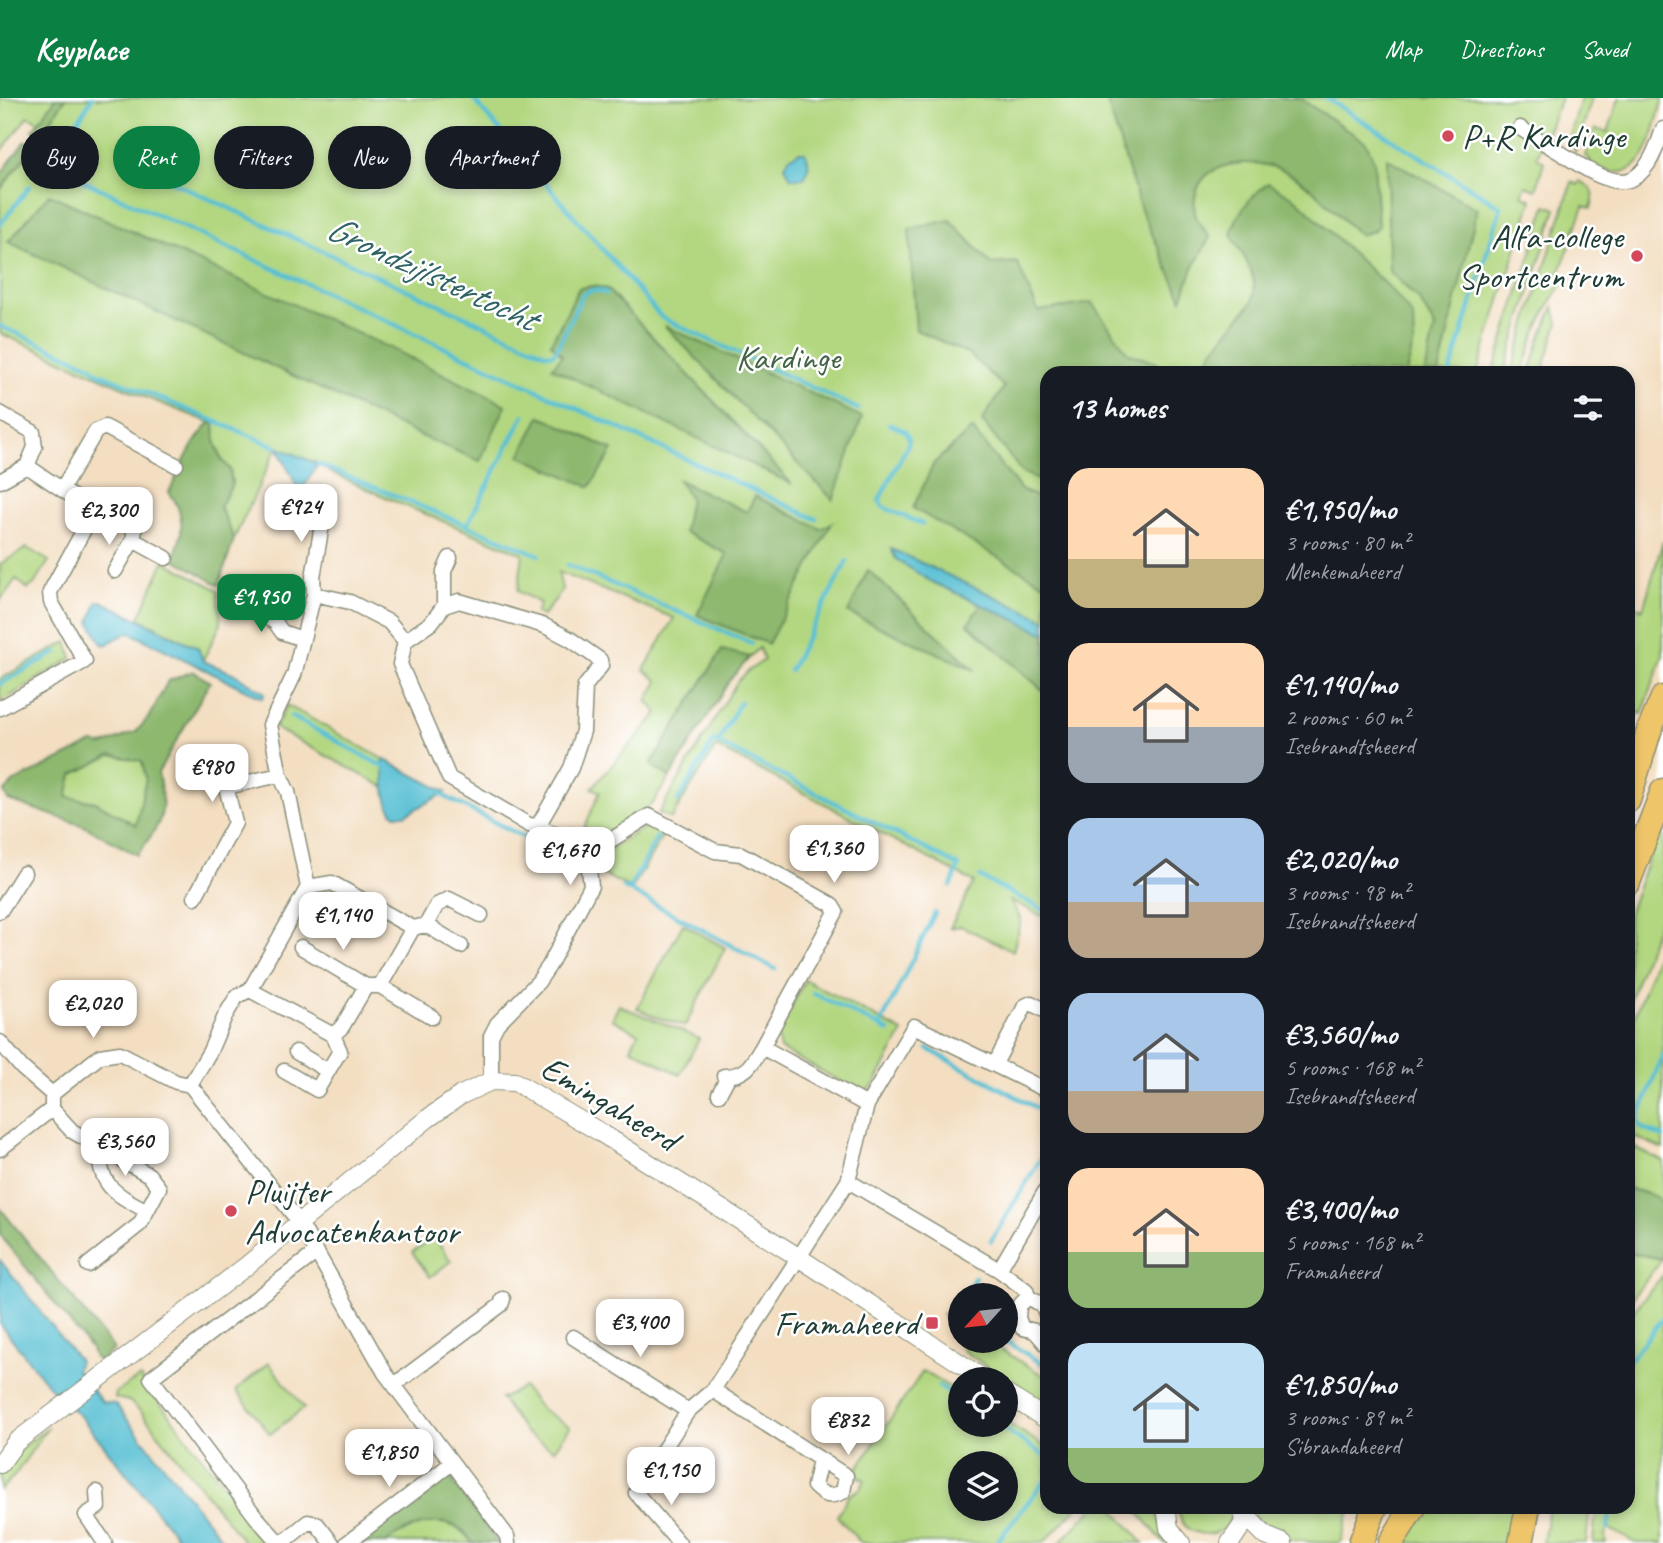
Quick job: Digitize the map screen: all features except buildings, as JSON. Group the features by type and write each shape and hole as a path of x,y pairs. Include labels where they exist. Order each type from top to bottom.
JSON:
{"highway":[{"path":"1635,778 1663,698"},
{"path":"1635,864 1663,791"},
{"path":"1360,1543 1364,1514"},
{"path":"1360,1543 1372,1514"},
{"path":"1389,1543 1399,1514"},
{"path":"1389,1543 1408,1514"},
{"path":"1521,1543 1527,1514"},
{"path":"1537,1543 1542,1514"}],"street":[{"path":"1520,128 1593,174 1618,182 1633,178 1646,169 1656,153 1663,129"},
{"path":"0,414 33,432 35,447 27,466 0,481"},
{"path":"62,489 96,431 105,427 176,465"},
{"path":"27,466 94,511 110,513 135,528 133,540 115,571"},
{"path":"190,1085 210,1051 225,1016 237,996 250,990 308,887 288,792 280,775 270,725 295,675 314,594 313,577 322,525 314,516 317,498"},
{"path":"0,708 85,662 51,602 50,592 94,511"},
{"path":"133,540 166,558"},
{"path":"450,558 444,571 444,606 432,623 405,641 400,664 449,778 529,825 538,826 592,852"},
{"path":"314,594 350,602 389,622 405,641"},
{"path":"230,598 275,622 282,632 302,639"},
{"path":"444,606 459,601 545,626 600,660 601,666 585,686 583,731 571,768 538,826"},
{"path":"195,897 235,822 227,791 231,786 280,775"},
{"path":"491,1081 491,1036 497,1024 538,982 549,966 591,886 588,862 592,852 649,816 715,851 741,854 831,904 836,912 749,1069 726,1077 719,1094"},
{"path":"0,911 24,873"},
{"path":"308,887 332,883 461,946"},
{"path":"334,1035 438,905 449,899 481,915"},
{"path":"301,947 432,1017"},
{"path":"250,990 334,1035 340,1052 317,1090 284,1070"},
{"path":"995,1063 1026,1006 1031,1003 1040,1008"},
{"path":"679,1543 636,1493 688,1411 713,1390 848,1181 867,1105 914,1026 1040,1087"},
{"path":"0,1042 22,1068 52,1094 52,1109 72,1131 149,1175 159,1188 140,1224 88,1265"},
{"path":"762,1047 867,1105"},
{"path":"296,1052 328,1071"},
{"path":"52,1094 100,1056 120,1053 176,1082 190,1085 300,1223 394,1385 507,1536 508,1543"},
{"name":"Emingaheerd","path":"0,1464 8,1445 300,1223 427,1119 461,1095 491,1081 515,1082 598,1131 966,1367"},
{"path":"0,1149 52,1109"},
{"path":"99,1145 99,1167 114,1193 147,1210"},
{"path":"848,1181 999,1270 1026,1290 1028,1297 1040,1304"},
{"path":"999,1270 1040,1204"},
{"path":"317,1252 151,1378 256,1517 281,1543 308,1522 317,1524 332,1543"},
{"path":"1028,1297 1019,1306 1017,1318 1022,1328 1035,1331 1040,1337"},
{"path":"394,1385 500,1306 503,1299"},
{"path":"1035,1331 1040,1324"},
{"path":"573,1337 688,1411"},
{"path":"713,1390 820,1460"},
{"path":"1018,1402 1040,1415"},
{"path":"347,1543 452,1463"},
{"path":"97,1492 98,1507 86,1515 105,1543"},
{"path":"1167,1514 1169,1528 1181,1543"},
{"path":"1230,1543 1239,1531 1243,1514"},
{"path":"1247,1514 1266,1536 1283,1543"}],"green space":[{"name":"Kardinge","path":"0,98 1561,98 1537,157 1544,162 1536,190 1526,186 1522,195 1532,200 1479,366 1040,366 1040,915 1010,900 1021,920 1013,951 961,926 950,928 974,882 716,747 671,819 659,813 737,682 764,660 759,648 750,657 722,651 651,764 670,777 652,804 596,843 581,835 600,792 592,788 658,713 647,701 658,681 644,670 674,618 558,572 562,589 543,616 536,613 540,603 518,591 523,554 401,504 277,447 234,539 220,507 232,484 230,470 221,458 215,441 214,424 0,333 0,190 21,162 21,189 99,189 99,126 47,126 28,116 0,153"},
{"path":"56,98 66,98 47,126 36,126"},
{"path":"1106,98 1299,98 1366,142 1374,161 1378,226 1373,231 1360,235 1313,190 1280,169 1242,163 1217,169 1207,175 1199,185 1195,198 1196,217 1210,237 1193,268 1182,299 1141,210"},
{"path":"1581,98 1592,98 1575,152 1570,136"},
{"path":"1619,98 1663,98 1649,145 1642,158 1633,168 1622,172 1607,171 1588,162 1590,159 1585,156 1595,129 1608,132"},
{"path":"21,146 21,162 0,190 0,175"},
{"path":"1387,158 1477,209 1441,366 1427,366 1435,327 1419,300 1389,271"},
{"path":"1580,181 1588,186 1593,192 1593,199 1591,208 1584,206 1559,274 1567,278 1540,323 1525,366 1513,366 1572,182 1578,185"},
{"path":"1268,183 1297,200 1394,293 1413,317 1414,342 1408,366 1206,366 1212,351 1252,302 1252,276 1231,235 1236,220 1255,194"},
{"path":"49,194 390,348 506,405 480,461 423,437 8,242"},
{"path":"1546,205 1556,209 1506,366 1495,366"},
{"path":"950,220 991,264 1017,262 1038,311 1092,303 1128,353 1159,366 1040,366 1040,481 1022,472 982,421 1004,387 969,354 916,330 909,229"},
{"path":"593,286 607,289 792,484 552,368 562,355 551,343 579,288"},
{"path":"1554,307 1558,323 1544,366 1532,366"},
{"path":"665,326 862,417 833,500"},
{"path":"540,416 613,450 590,487 520,456"},
{"path":"210,423 214,424 215,441 221,458 230,470 232,484 220,507 234,539 219,585 173,558 180,540 182,524 178,507 169,492 192,447"},
{"path":"972,429 1021,490 1040,498 1040,582 913,508 934,463"},
{"path":"678,480 747,512 755,496 821,529 832,523 768,644 697,615 727,554 684,532 690,498"},
{"path":"1663,541 1663,656 1642,714 1635,712 1635,606 1643,609"},
{"path":"27,548 49,561 28,589 16,579 0,601 0,564"},
{"path":"164,561 218,590 221,624 203,660 198,648 139,618"},
{"path":"868,570 975,670 848,613"},
{"path":"981,604 1040,631 1040,688 968,624"},
{"path":"67,642 72,658 0,702 0,679"},
{"path":"722,650 750,657 730,680 670,777 651,765"},
{"path":"193,671 210,682 158,773 162,799 161,817 137,855 84,826 8,800 4,792 14,782 92,743 103,745 136,732 149,717 168,681","holes":["111,755 142,761 146,779 136,825 95,802 67,797 72,775"]},
{"path":"287,705 383,759 386,788 275,728"},
{"path":"111,755 142,760 146,779 136,825 95,802 67,797 72,775"},
{"path":"1663,820 1663,910 1635,985 1635,895"},
{"path":"648,825 656,826 665,832 632,889 594,870 597,857"},
{"path":"683,924 725,948 685,1026 637,1008"},
{"path":"1663,938 1663,1149 1635,1137 1635,1016"},
{"path":"805,980 903,1032 874,1085 866,1091 857,1090 780,1049 777,1035"},
{"path":"619,1005 699,1039 680,1075 631,1048 638,1033 612,1019"},
{"path":"1635,1148 1663,1161 1663,1207 1657,1197 1635,1190"},
{"path":"1635,1190 1657,1197 1663,1207 1662,1259 1635,1253"},
{"path":"0,1208 114,1349 100,1361 94,1358 91,1349 0,1235"},
{"path":"434,1237 451,1261 430,1277 412,1252"},
{"path":"1635,1253 1662,1259 1635,1294"},
{"path":"1663,1275 1663,1543 1635,1543 1608,1528 1606,1543 1593,1543 1595,1514 1635,1514 1635,1309"},
{"path":"967,1353 1007,1353 1040,1373 1040,1402 1018,1387 1018,1367 988,1367"},
{"path":"269,1363 304,1408 270,1434 236,1390"},
{"path":"923,1371 948,1386 948,1437 1018,1437 1018,1430 1040,1443 1040,1514 1071,1514 1043,1543 861,1543 837,1516 849,1495 860,1489 865,1480 853,1475"},
{"path":"140,1377 268,1543 245,1543 141,1412 129,1401 115,1398 116,1392"},
{"path":"523,1387 540,1408 570,1427 554,1450 526,1433 501,1399"},
{"path":"48,1427 15,1475 0,1490 0,1471"},
{"path":"444,1478 450,1478 498,1543 472,1543 465,1532 455,1526 431,1523 406,1530 386,1543 361,1543"},
{"path":"1087,1514 1118,1514 1143,1543 1060,1543"},
{"path":"1140,1514 1158,1514 1162,1530 1170,1543 1164,1543"},
{"path":"1180,1514 1231,1514 1226,1527 1206,1534 1187,1527 1180,1519"},
{"path":"1254,1514 1349,1514 1340,1543 1285,1538 1266,1530"},
{"path":"1422,1514 1520,1514 1515,1543 1407,1543"},
{"path":"1548,1514 1589,1514 1586,1543 1543,1543"},
{"path":"430,1522 454,1526 472,1543 386,1543 395,1535"}],"water":[{"path":"799,152 805,152 809,165 804,178 791,178 785,166 789,158"},
{"path":"277,447 318,464 302,490 297,487"},
{"path":"891,549 1040,617 1040,631 930,581 896,559"},
{"path":"101,601 198,648 203,661 235,674 265,693 262,698 129,632 105,645 102,644 90,622 97,602"},
{"path":"383,759 446,792 405,815 395,815 386,796"},
{"path":"0,1260 79,1361 76,1370 102,1402 115,1404 225,1543 182,1543 81,1417 55,1394 0,1324"}],"waterway":[{"path":"75,126 92,98"},
{"path":"472,98 662,318 858,409"},
{"path":"1326,98 1501,207 1452,366"},
{"path":"99,188 816,519"},
{"path":"0,225 27,189"},
{"name":"Grondzijlstertocht","path":"188,189 547,354 553,354 558,347 582,295 594,290 606,293"},
{"path":"0,326 91,366 97,372 277,447"},
{"path":"467,525 524,415"},
{"path":"889,424 905,431 909,439 879,500 883,507 922,524"},
{"path":"318,464 539,555"},
{"path":"790,670 847,561"},
{"path":"568,565 751,643"},
{"path":"0,684 57,652"},
{"path":"718,743 740,702"},
{"path":"291,716 384,767"},
{"path":"678,801 714,741 959,866 951,886"},
{"path":"442,795 562,857"},
{"path":"629,890 657,837"},
{"path":"980,877 1040,908"},
{"path":"623,887 775,969"},
{"path":"880,1026 935,913"},
{"path":"813,993 889,1031"},
{"path":"928,1049 1040,1110"},
{"path":"1663,1055 1637,1121 1642,1128 1663,1137"},
{"path":"991,1241 1040,1160"},
{"path":"972,1283 975,1277"},
{"path":"1635,1353 1663,1318"},
{"path":"1018,1349 1040,1362"},
{"path":"939,1386 948,1392"},
{"path":"1016,1437 1040,1453"},
{"path":"996,1543 1040,1487"},
{"path":"1608,1528 1610,1514"}],"place":[{"name":"P+R Kardinge","path":"1448,136"},
{"name":"Alfa-college Sportcentrum","path":"1637,256"},
{"name":"Pluijter Advocatenkantoor","path":"231,1211"},
{"name":"Framaheerd","path":"932,1323"}]}
